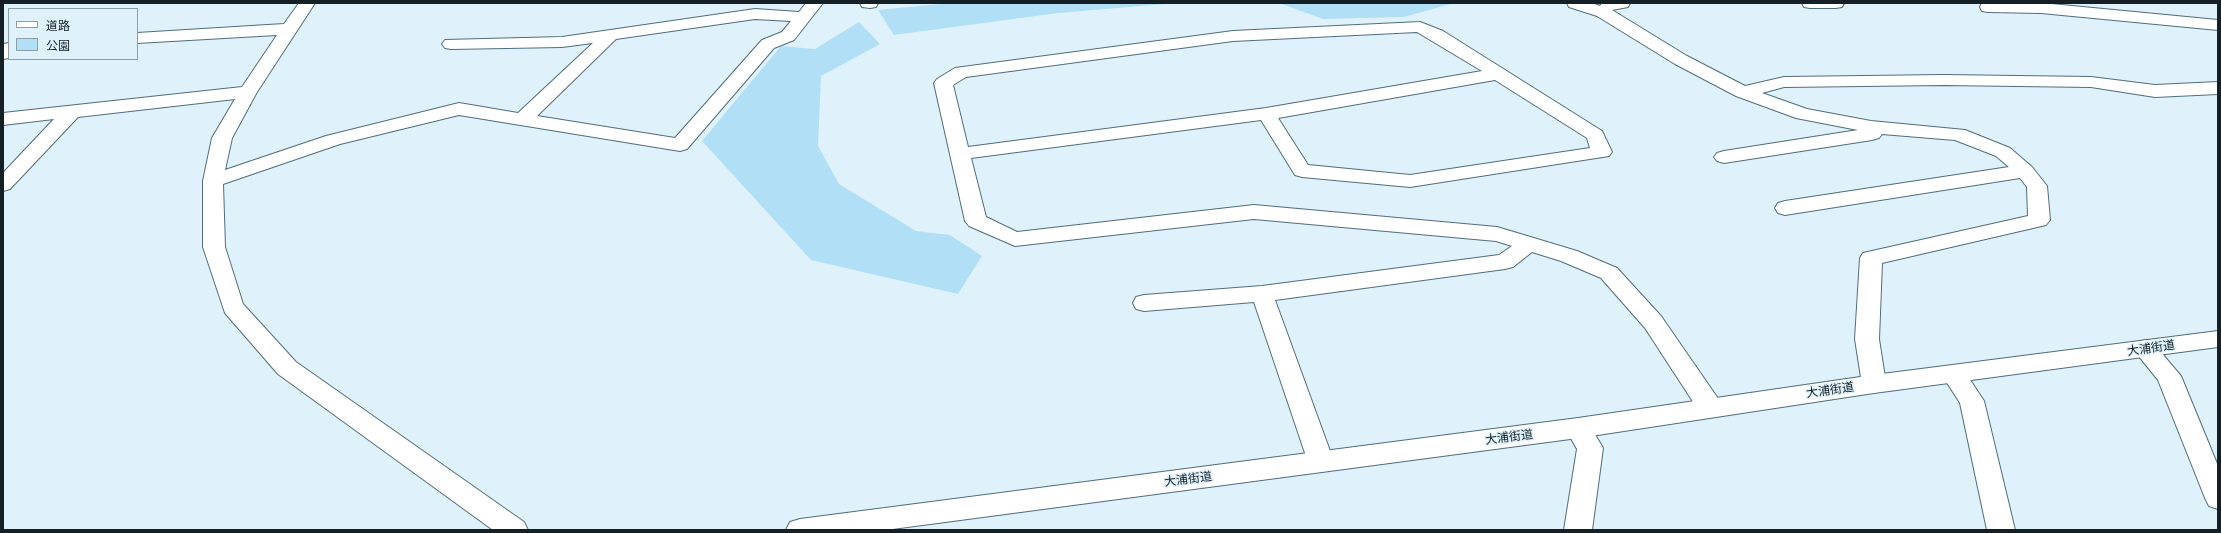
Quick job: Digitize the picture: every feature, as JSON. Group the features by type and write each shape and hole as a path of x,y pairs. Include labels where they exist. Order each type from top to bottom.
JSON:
{"street":[{"path":"307,3 248,92 222,138 214,181 214,247 233,307 287,368 514,530"},
{"path":"214,181 333,140 459,109 680,145 768,44 788,36 816,3"},
{"path":"1575,3 1610,6 1681,60 1744,92 1803,114 1871,127 1958,134 2004,152 2025,171 2037,186 2039,220 1872,258 1867,339 1874,384"},
{"path":"1810,3 1836,3"},
{"path":"1988,7 2041,8 2218,25"},
{"path":"450,44 562,42 609,37 755,14 803,17"},
{"path":"1266,114 1302,171 1410,181 1602,152 1595,135 1437,35 1420,27 1233,36 961,72 943,83 976,220 1015,239 1254,212 1497,234 1569,256 1609,272 1654,322 1710,407"},
{"path":"138,38 289,29"},
{"path":"522,120 609,37"},
{"path":"960,154 1266,114 1498,74"},
{"path":"1744,92 1784,82 1944,80 2091,82 2156,91 2218,88"},
{"path":"3,119 248,92"},
{"path":"3,185 72,112"},
{"path":"1724,157 1872,134 1871,127"},
{"path":"1785,208 2025,171"},
{"path":"1144,302 1262,294 1505,262 1529,244"},
{"path":"1262,294 1321,462"},
{"name":"大浦街道","path":"800,530 1578,428 1710,407 1874,384 1954,375 2218,339"},
{"path":"2145,349 2169,376 2218,498"},
{"path":"1954,375 1972,401 2001,530"},
{"path":"1578,428 1590,448 1578,530"}],"green space":[{"path":"950,3 1176,3 1058,13 894,35 878,10"},
{"path":"1279,3 1454,3 1404,17 1323,19"},
{"path":"859,22 880,44 821,76 818,146 839,184 916,231 950,235 982,256 958,294 811,260 702,141 781,46 815,49"}]}
